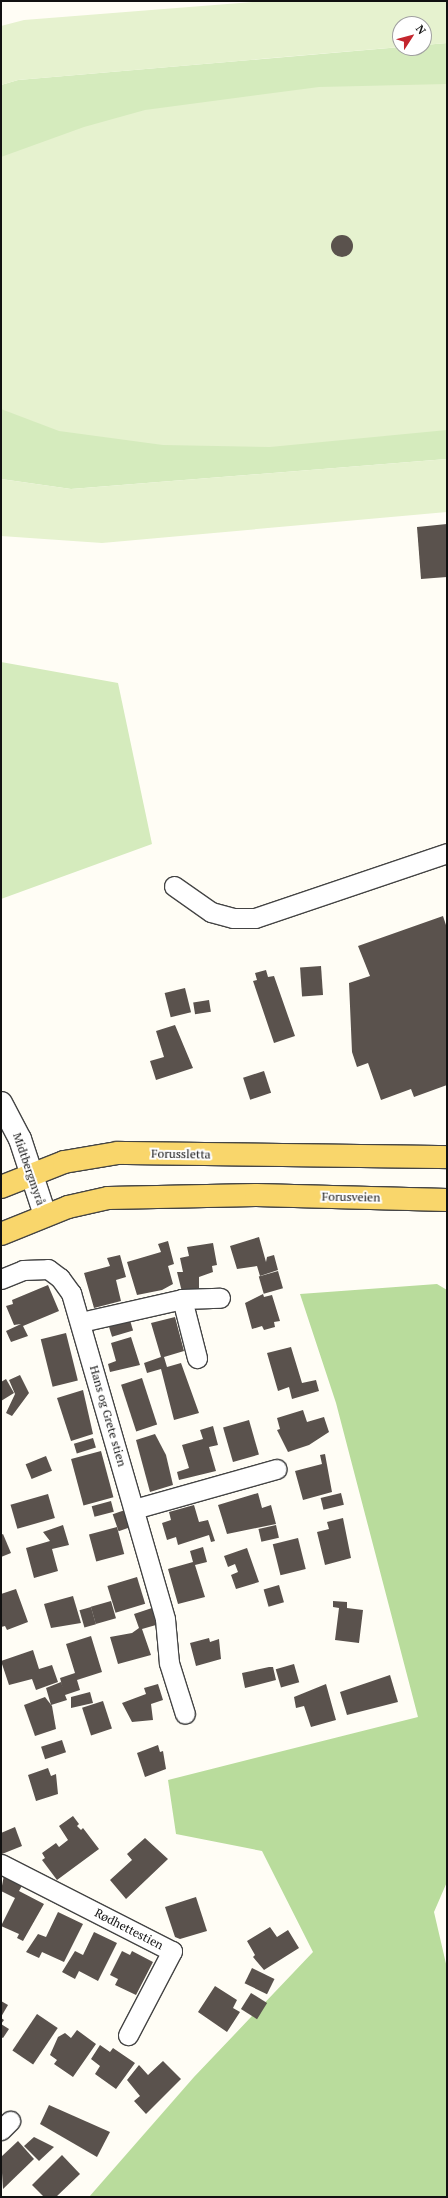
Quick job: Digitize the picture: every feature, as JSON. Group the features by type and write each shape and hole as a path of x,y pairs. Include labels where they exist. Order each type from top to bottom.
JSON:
{"main road":[{"name":"Forussletta","path":"1,1187 33,1174 79,1159 118,1153 447,1157"},
{"name":"Forusveien","path":"45,1214 108,1198 256,1195 447,1200"},
{"path":"1,1234 45,1214"}],"street":[{"path":"174,886 211,912 233,918 255,918 447,853"},
{"name":"Midtbergmyrå","path":"1,1103 20,1138 45,1214"},
{"name":"Hans og Grete stien","path":"1,1279 32,1268 54,1272 71,1293 81,1322 165,1619 169,1663 185,1714"},
{"path":"81,1322 182,1299 220,1298"},
{"path":"182,1299 197,1358"},
{"path":"134,1509 276,1468"},
{"name":"Rødhettestien","path":"1,1864 172,1951 128,2035"}],"green space":[{"path":"267,1 447,1 447,43 432,44 432,16 392,16 392,48 18,80 1,85 1,26 24,20"},
{"path":"447,43 447,459 71,489 1,479 1,85 18,80 392,48 392,56 432,56 432,44"},
{"path":"447,84 447,430 270,447 163,445 59,431 1,409 1,157 84,127 145,110 319,87"},
{"path":"447,459 447,512 102,543 1,536 1,479 71,489"},
{"path":"1,662 118,683 152,844 1,899"},
{"path":"437,1284 447,1290 447,1882 434,1912 447,1968 447,2197 89,2197 194,2077 313,1952 262,1851 176,1834 168,1780 418,1717 336,1403 300,1294"}],"building":[{"path":"342,235 350,238 353,246 350,254 342,257 334,254 331,246 334,238"},
{"path":"447,524 447,577 421,579 417,527"},
{"path":"443,916 447,928 447,1085 414,1097 411,1089 381,1100 368,1063 357,1067 352,1052 349,983 370,976 358,946"},
{"path":"321,966 323,995 302,996 300,967"},
{"path":"266,970 268,977 274,976 295,1036 274,1043 253,981 257,980 255,973"},
{"path":"185,988 191,1012 171,1017 165,993"},
{"path":"209,1000 211,1012 195,1014 193,1003"},
{"path":"175,1025 193,1068 156,1080 150,1061 164,1057 156,1031"},
{"path":"264,1071 271,1093 250,1100 243,1078"},
{"path":"259,1237 266,1262 267,1257 274,1255 278,1270 260,1276 257,1266 237,1269 230,1246"},
{"path":"168,1241 174,1264 168,1266 173,1284 162,1290 137,1295 127,1262 161,1252 158,1244"},
{"path":"213,1243 217,1265 212,1266 213,1272 199,1277 199,1292 182,1292 177,1272 183,1272 180,1258 189,1256 187,1247"},
{"path":"120,1255 126,1277 116,1280 121,1301 94,1308 84,1273 110,1266 107,1258"},
{"path":"278,1271 283,1288 264,1294 259,1277"},
{"path":"48,1285 59,1311 23,1326 28,1336 11,1342 6,1331 21,1324 14,1325 6,1306 13,1304 12,1300"},
{"path":"263,1294 264,1297 272,1295 280,1321 274,1322 275,1327 264,1330 262,1326 252,1329 245,1303"},
{"path":"129,1317 133,1330 112,1337 108,1323"},
{"path":"175,1317 184,1351 164,1357 167,1367 181,1363 199,1413 174,1420 161,1369 147,1373 144,1363 161,1357 151,1323"},
{"path":"66,1333 78,1381 53,1387 41,1339"},
{"path":"131,1337 140,1365 110,1372 108,1364 116,1361 111,1343"},
{"path":"291,1347 302,1383 316,1380 319,1391 292,1399 289,1387 278,1391 267,1353"},
{"path":"20,1375 29,1393 12,1416 6,1413 15,1394 9,1380"},
{"path":"142,1378 157,1425 136,1431 121,1385"},
{"path":"6,1379 14,1393 1,1401 1,1382"},
{"path":"83,1390 93,1434 71,1441 57,1398"},
{"path":"303,1410 307,1422 324,1417 329,1432 309,1445 288,1452 277,1430 280,1429 277,1418"},
{"path":"249,1420 259,1455 233,1462 223,1427"},
{"path":"213,1426 218,1445 209,1447 216,1471 179,1480 177,1472 189,1468 182,1445 203,1439 200,1430"},
{"path":"155,1434 166,1455 173,1485 150,1492 136,1440"},
{"path":"93,1438 96,1448 77,1453 74,1444"},
{"path":"101,1451 113,1497 83,1505 71,1459"},
{"path":"325,1454 332,1492 303,1500 295,1471 322,1464 320,1455"},
{"path":"46,1456 52,1471 32,1479 26,1464"},
{"path":"258,1493 262,1508 271,1505 276,1524 227,1534 218,1505"},
{"path":"341,1493 344,1505 324,1510 321,1498"},
{"path":"48,1494 55,1518 17,1529 11,1505"},
{"path":"111,1501 114,1512 95,1517 92,1506"},
{"path":"194,1505 199,1522 208,1520 215,1541 211,1542 209,1535 178,1545 176,1537 167,1540 162,1523 171,1520 169,1512"},
{"path":"125,1510 131,1527 119,1531 113,1514"},
{"path":"343,1518 351,1558 325,1565 317,1532 329,1529 327,1522"},
{"path":"63,1525 69,1545 52,1549 58,1571 34,1578 26,1548 50,1541 43,1532"},
{"path":"276,1525 279,1538 261,1542 258,1529"},
{"path":"117,1527 124,1554 96,1562 89,1535"},
{"path":"3,1534 11,1553 1,1557 1,1535"},
{"path":"298,1538 306,1569 281,1575 273,1544"},
{"path":"203,1547 207,1562 195,1565 205,1597 178,1604 168,1569 193,1562 190,1551"},
{"path":"247,1548 259,1582 236,1589 231,1575 238,1572 235,1564 228,1567 224,1556"},
{"path":"137,1577 145,1604 116,1613 107,1586"},
{"path":"279,1585 284,1602 269,1607 264,1589"},
{"path":"16,1589 28,1622 7,1630 5,1626 1,1627 1,1594"},
{"path":"73,1596 81,1623 51,1628 44,1604"},
{"path":"111,1601 116,1618 96,1624 91,1607"},
{"path":"333,1601 347,1602 347,1608 363,1610 359,1643 335,1640 339,1608 333,1607"},
{"path":"91,1607 96,1624 84,1628 79,1610"},
{"path":"152,1608 156,1625 142,1629 151,1655 118,1664 110,1637 132,1633 139,1628 134,1614"},
{"path":"91,1636 102,1672 77,1680 80,1690 65,1695 67,1700 51,1705 46,1688 61,1682 63,1689 60,1678 75,1673 66,1644"},
{"path":"209,1638 210,1642 219,1639 221,1659 196,1666 190,1643"},
{"path":"33,1650 39,1669 52,1665 58,1682 36,1690 32,1679 9,1685 1,1661"},
{"path":"294,1664 299,1682 281,1688 276,1669"},
{"path":"273,1667 276,1680 245,1688 242,1673"},
{"path":"390,1675 398,1702 347,1715 340,1692"},
{"path":"158,1684 163,1700 151,1704 153,1720 132,1722 122,1703 146,1694 144,1688"},
{"path":"326,1684 336,1720 311,1727 304,1706 296,1708 294,1697"},
{"path":"90,1692 93,1703 71,1708 71,1697"},
{"path":"45,1697 52,1706 56,1729 35,1736 24,1705"},
{"path":"103,1701 112,1729 91,1735 82,1708"},
{"path":"62,1740 66,1752 45,1759 41,1747"},
{"path":"158,1745 160,1752 163,1751 166,1769 145,1777 137,1753"},
{"path":"48,1768 51,1776 56,1774 58,1794 36,1801 28,1775"},
{"path":"73,1816 79,1824 77,1826 81,1830 83,1828 99,1849 57,1880 42,1860 45,1858 42,1853 56,1843 59,1847 68,1840 59,1826"},
{"path":"15,1827 22,1846 2,1854 1,1833"},
{"path":"145,1838 168,1859 126,1899 110,1880 132,1860 127,1854"},
{"path":"4,1875 23,1884 19,1891 44,1904 23,1941 17,1938 19,1934 1,1926 15,1898 1,1891"},
{"path":"196,1897 207,1931 180,1939 175,1937 165,1907"},
{"path":"58,1912 83,1924 64,1962 42,1952 39,1958 26,1952 38,1934 46,1937"},
{"path":"270,1927 277,1937 288,1930 299,1948 264,1970 253,1957 255,1955 247,1941"},
{"path":"94,1932 117,1943 98,1981 79,1971 75,1979 62,1972 75,1951 83,1955"},
{"path":"122,1951 130,1955 132,1951 153,1962 136,1995 115,1985 118,1979 110,1975"},
{"path":"252,1968 274,1979 267,1994 245,1983"},
{"path":"215,1986 237,2000 233,2008 240,2012 227,2032 198,2012"},
{"path":"251,1993 267,2003 257,2019 241,2009"},
{"path":"1,2001 8,2005 1,2017"},
{"path":"37,2014 58,2028 33,2064 12,2050"},
{"path":"1,2024 9,2029 3,2038 1,2037"},
{"path":"77,2030 96,2044 73,2077 54,2064 57,2060 50,2055 58,2037 65,2033 71,2038"},
{"path":"100,2045 110,2052 113,2048 135,2063 116,2089 95,2074 100,2066 91,2059"},
{"path":"163,2061 181,2079 146,2114 134,2101 140,2096 127,2080 139,2065 148,2075"},
{"path":"49,2105 110,2132 97,2157 40,2124"},
{"path":"34,2137 54,2147 39,2161 24,2146"},
{"path":"18,2141 34,2159 3,2189 1,2157"},
{"path":"62,2155 80,2174 56,2197 44,2197 32,2185"}]}
